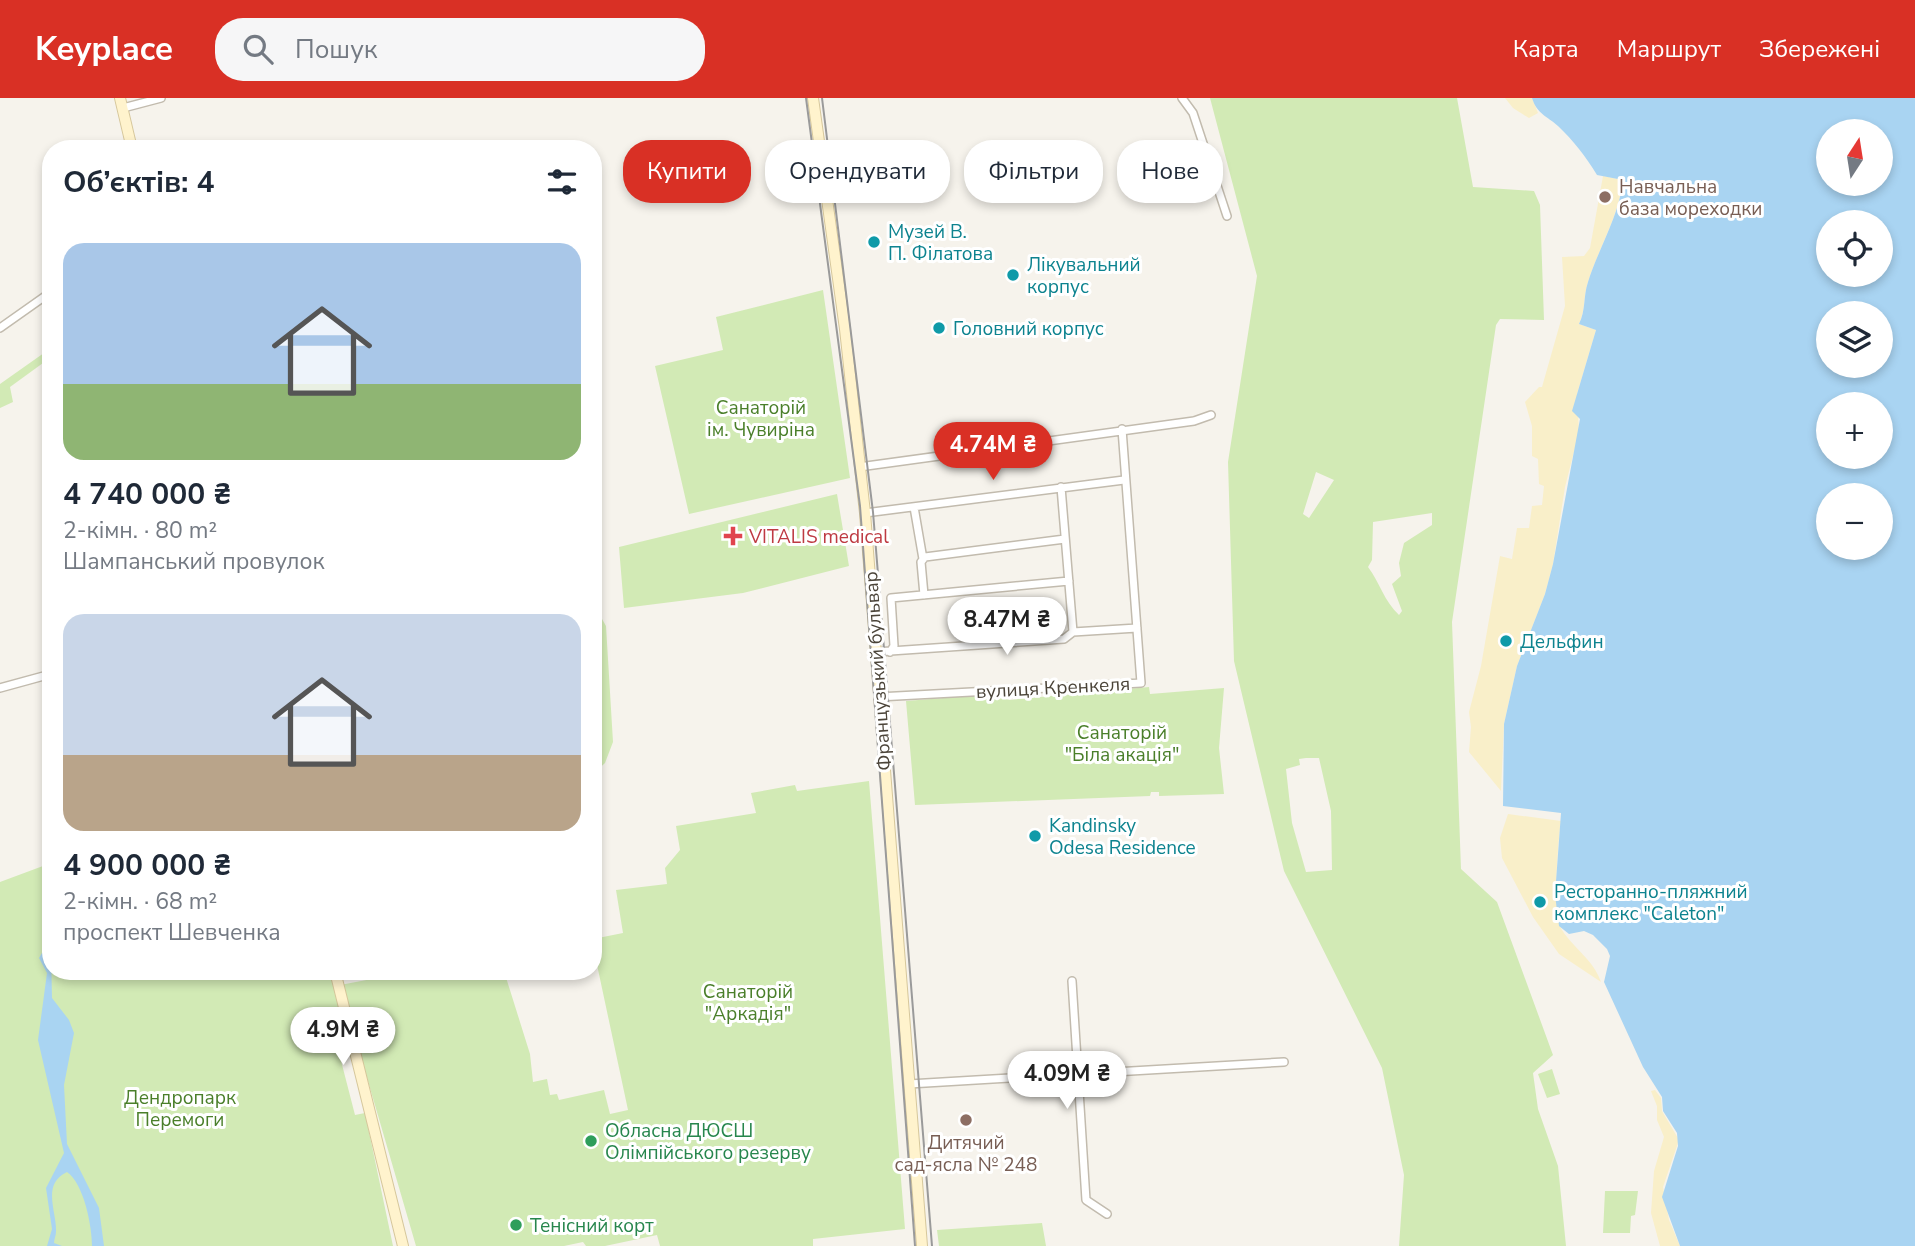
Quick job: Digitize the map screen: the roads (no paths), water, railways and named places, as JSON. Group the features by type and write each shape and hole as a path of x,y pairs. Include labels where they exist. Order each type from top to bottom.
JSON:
{"street":[{"path":"130,140 121,103 161,98"},
{"name":"Французький бульвар","path":"813,98 845,329 864,513 922,1246"},
{"path":"1182,98 1193,113 1227,216"},
{"path":"0,328 42,298"},
{"path":"859,467 1195,421 1211,415"},
{"name":"вулиця Кренкеля","path":"878,697 1141,682 1122,429"},
{"path":"864,513 1124,480"},
{"path":"1061,487 1073,632"},
{"path":"914,507 923,559 924,594"},
{"path":"923,559 1065,539"},
{"path":"890,652 894,646 891,598 1069,581"},
{"path":"876,652 1064,639 1073,632 1137,628"},
{"path":"0,688 42,676"},
{"path":"337,980 403,1246"},
{"path":"1072,981 1086,1200 1107,1214"},
{"path":"909,1084 1284,1062"}],"water":[{"path":"1532,98 1915,98 1915,1246 1680,1246 1662,1197 1678,1146 1677,1133 1663,1111 1662,1097 1643,1067 1604,982 1610,956 1607,949 1593,935 1584,931 1569,934 1559,926 1555,895 1561,813 1503,806 1504,724 1517,666 1545,594 1553,564 1580,419 1572,411 1596,330 1579,324 1588,282 1613,219 1623,180 1597,175 1569,137 1540,111"},
{"path":"46,980 52,980 52,998 69,1020 74,1033 64,1085 67,1144 99,1208 104,1246 92,1246 89,1217 82,1195 67,1172 59,1177 52,1191 56,1224 54,1243 62,1246 47,1246 52,1229 46,1188 64,1153 38,1040"}],"tram line":[{"path":"806,98 860,506 915,1246"},
{"path":"822,98 873,512 932,1246"}],"place":[{"name":"Навчальна база мореходки","path":"1605,197"},
{"name":"Музей В. П. Філатова","path":"874,242"},
{"name":"Лікувальний корпус","path":"1013,275"},
{"name":"Головний корпус","path":"939,328"},
{"name":"VITALIS medical","path":"733,536"},
{"name":"Дельфин","path":"1506,641"},
{"name":"Kandinsky Odesa Residence","path":"1035,836"},
{"name":"Ресторанно-пляжний комплекс \"Caleton\"","path":"1540,902"},
{"name":"Дитячий сад-ясла № 248","path":"966,1120"},
{"name":"Обласна ДЮСШ Олімпійського резерву","path":"591,1141"},
{"name":"Тенісний корт","path":"516,1225"}],"park label":[{"name":"Санаторій ім. Чувиріна","path":"761,418"},
{"name":"Санаторій \"Біла акація\"","path":"1122,743"},
{"name":"Санаторій \"Аркадія\"","path":"748,1002"},
{"name":"Дендропарк Перемоги","path":"180,1108"}]}
